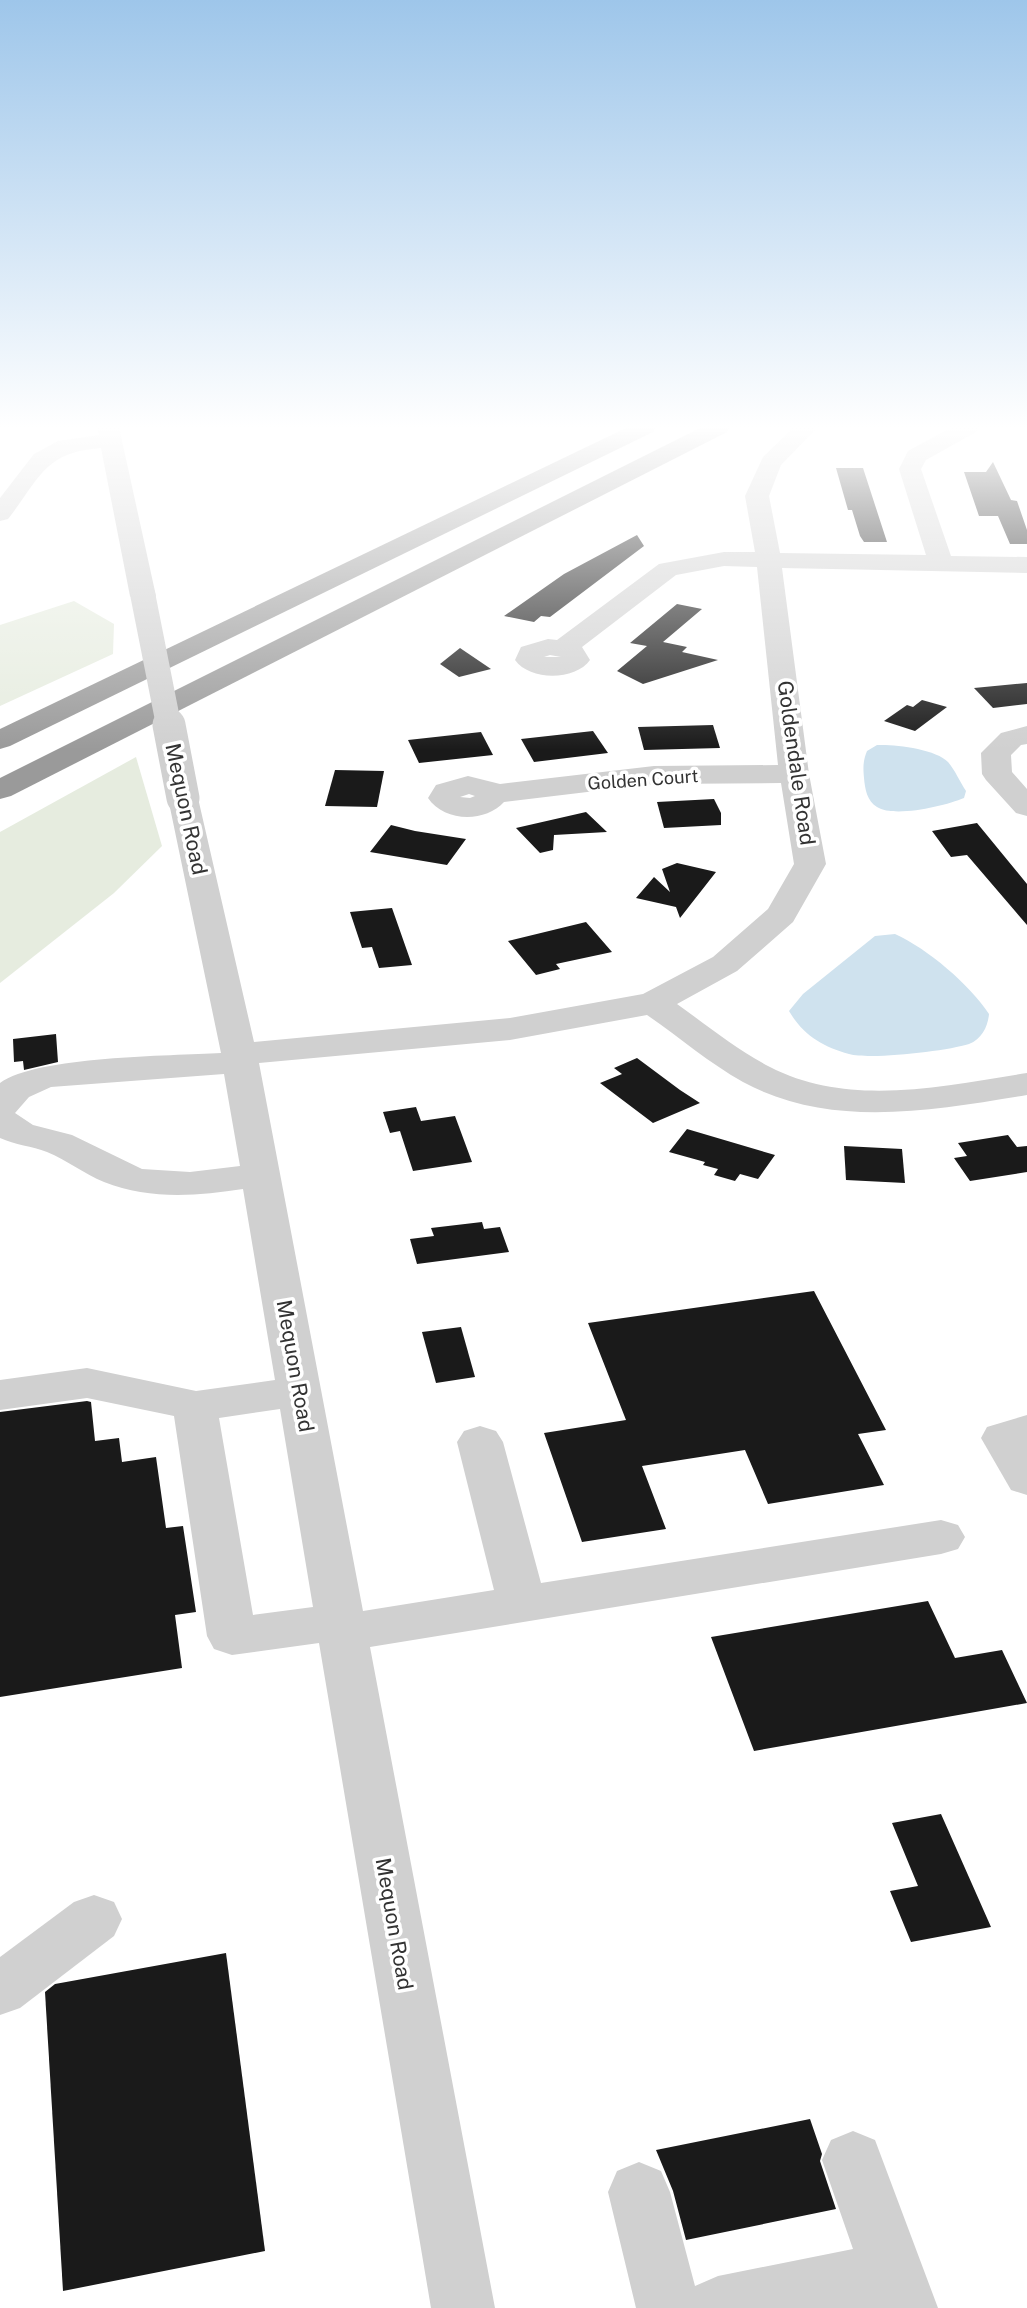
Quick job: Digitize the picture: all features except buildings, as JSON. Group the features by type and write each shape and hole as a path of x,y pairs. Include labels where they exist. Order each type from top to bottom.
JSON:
{"highway":[{"path":"0,740 423,535"},
{"path":"0,790 506,535"}],"street":[{"name":"Mequon Road","path":"130,535 183,798 240,1058 463,2308"},
{"name":"Goldendale Road","path":"0,1107 13,1090 30,1080 51,1076 510,1029 653,1003 725,964 781,915 810,864 794,774 764,535"},
{"path":"932,535 942,563"},
{"path":"563,648 668,569 724,559 1027,565"},
{"path":"1027,734 1011,739 996,753 997,774 1027,807"},
{"name":"Golden Court","path":"492,794 654,775 794,774"},
{"path":"653,1003 757,1075 791,1090 835,1101 927,1099 1027,1084"},
{"path":"0,1119 12,1130 55,1142 125,1176 157,1182 188,1183 221,1181 260,1174"},
{"path":"0,1395 87,1383 197,1406 299,1392"},
{"path":"197,1406 232,1636 341,1628 522,1604 941,1537"},
{"path":"1027,1430 1003,1438 1027,1479"},
{"path":"480,1442 522,1604"},
{"path":"0,1990 94,1919"},
{"path":"718,2308 900,2291 853,2160"},
{"path":"639,2192 668,2308"}],"shaded area":[{"path":"74,601 114,624 113,654 0,706 0,625"},
{"path":"136,757 162,846 114,893 0,983 0,832"}],"water":[{"path":"877,745 914,748 942,757 951,765 966,791 964,798 907,811 877,807 867,794 863,767 867,751"},
{"path":"895,934 934,958 959,979 981,1003 989,1014 986,1027 977,1039 958,1047 927,1052 860,1056 822,1044 801,1027 789,1011 803,994 875,936"}]}
